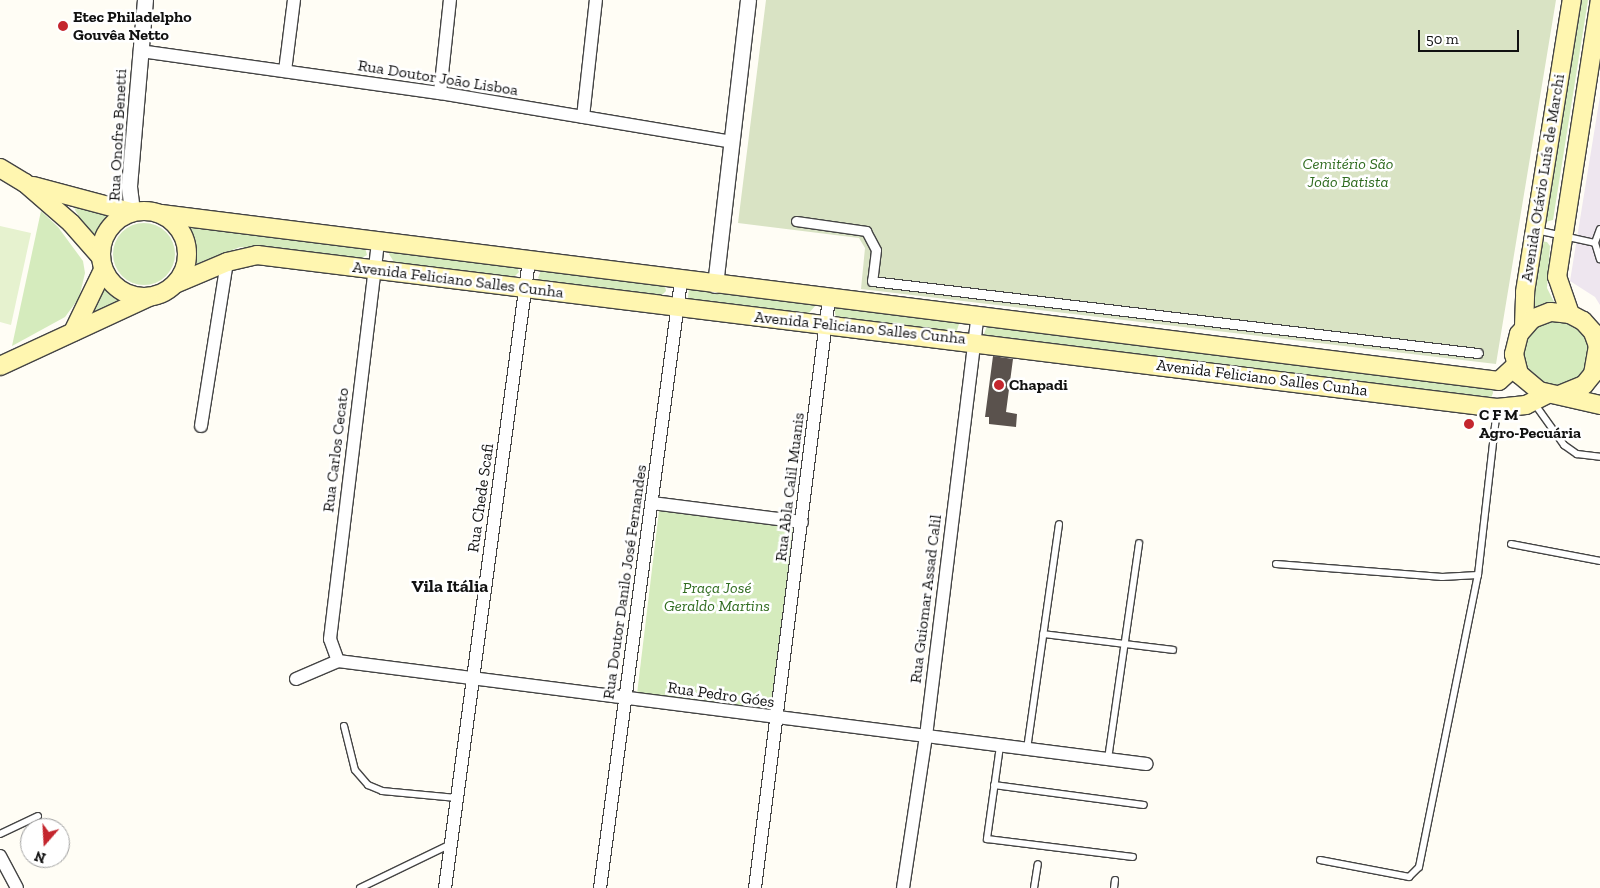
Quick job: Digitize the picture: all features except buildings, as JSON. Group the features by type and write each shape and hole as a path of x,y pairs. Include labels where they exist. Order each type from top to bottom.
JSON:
{"main road":[{"name":"Avenida Otávio Luís de Marchi","path":"1524,326 1525,292 1572,0"},
{"name":"Avenida Otávio Luís de Marchi","path":"1570,314 1557,277 1600,0"},
{"path":"0,168 25,183 71,223 122,292 150,297"},
{"path":"0,366 175,284 188,259 187,245 181,231 161,214 131,212 65,197 25,183"},
{"path":"73,332 101,263 108,229 131,212"},
{"name":"Avenida Feliciano Salles Cunha","path":"161,214 681,281 978,314 1499,381"},
{"name":"Avenida Feliciano Salles Cunha","path":"175,284 228,262 258,255 678,307 975,341 1497,408 1547,397 1600,405"},
{"path":"1550,312 1570,314 1583,321 1593,332 1599,348 1598,360 1589,379 1572,392 1547,397 1531,387 1516,365 1515,344 1524,326 1550,312"},
{"path":"1497,408 1499,381 1516,365"}],"street":[{"name":"Rua Onofre Benetti","path":"131,212 129,186 145,0"},
{"path":"286,71 294,0"},
{"path":"440,93 450,0"},
{"path":"583,117 596,0"},
{"path":"715,285 748,0"},
{"name":"Rua Doutor João Lisboa","path":"140,51 440,93 732,142"},
{"path":"796,221 866,231 876,250 872,281 1478,353"},
{"name":"Rua Carlos Cecato","path":"338,661 330,639 378,242"},
{"name":"Rua Chede Scafi","path":"445,888 529,260"},
{"path":"201,426 228,262"},
{"name":"Rua Doutor Danilo José Fernandes","path":"600,888 681,281"},
{"name":"Rua Abla Calil Muanis","path":"755,888 778,719 829,298"},
{"name":"Rua Guiomar Assad Calil","path":"903,888 926,736 978,314"},
{"path":"652,504 802,522"},
{"path":"296,679 338,661"},
{"name":"Rua Pedro Góes","path":"338,661 778,719 1146,764"},
{"path":"0,856 17,888"}],"lane":[{"path":"1600,229 1595,243 1600,259"},
{"path":"1535,230 1595,243"},
{"path":"1547,397 1564,445 1577,454 1600,457"},
{"path":"1320,860 1409,877 1419,867 1478,575 1495,450 1497,408"},
{"path":"1027,749 1059,524"},
{"path":"1108,759 1139,544"},
{"path":"1511,544 1600,561"},
{"path":"1276,564 1442,577 1478,575"},
{"path":"1043,634 1173,650"},
{"path":"344,726 355,770 368,785 382,791 457,798"},
{"path":"1000,746 987,839 1133,857"},
{"path":"994,785 1144,805"},
{"path":"0,834 38,816"},
{"path":"360,888 451,844"},
{"path":"1034,888 1038,864"},
{"path":"1114,888 1115,880"}],"shaded area":[{"path":"1600,96 1600,305 1595,297 1570,281"}],"green space":[{"name":"Cemitério São João Batista","path":"766,0 1556,0 1496,364 861,289 865,248 859,238 738,223"},
{"path":"1575,0 1588,0 1553,220 1545,222"},
{"path":"74,204 110,212 94,240 75,210"},
{"path":"41,211 58,227 83,261 85,273 79,298 65,317 12,346"},
{"path":"138,223 150,223 166,232 173,242 175,254 173,266 166,276 150,285 138,285 127,280 118,271 113,260 113,248 118,237 127,228"},
{"path":"0,226 31,233 11,325 0,322"},
{"path":"191,227 364,244 367,255 360,259 240,247 193,265 192,240 187,229"},
{"path":"1540,241 1547,242 1550,246 1547,288 1556,306 1526,311"},
{"path":"391,250 517,267 519,272 514,277 394,262 389,254"},
{"path":"542,268 665,286 666,291 661,296 543,282 538,278"},
{"path":"105,286 130,303 91,318 100,300"},
{"path":"689,287 813,302 816,305 809,313 692,300 688,298"},
{"path":"838,304 957,320 959,324 956,333 836,317 834,309"},
{"path":"1556,317 1575,323 1585,333 1591,352 1585,371 1575,381 1556,387 1537,381 1527,371 1521,352 1527,333 1537,323"},
{"path":"987,326 1492,388 1493,393 1491,398 987,338 984,334"},
{"name":"Praça José Geraldo Martins","path":"659,511 794,528 771,712 637,694"}],"place":[{"name":"Etec Philadelpho Gouvêa Netto","path":"63,26"},
{"name":"Chapadi","path":"999,385"},
{"name":"C F M Agro-Pecuária","path":"1469,424"}],"district":[{"name":"Vila Itália","path":"450,586"}]}
